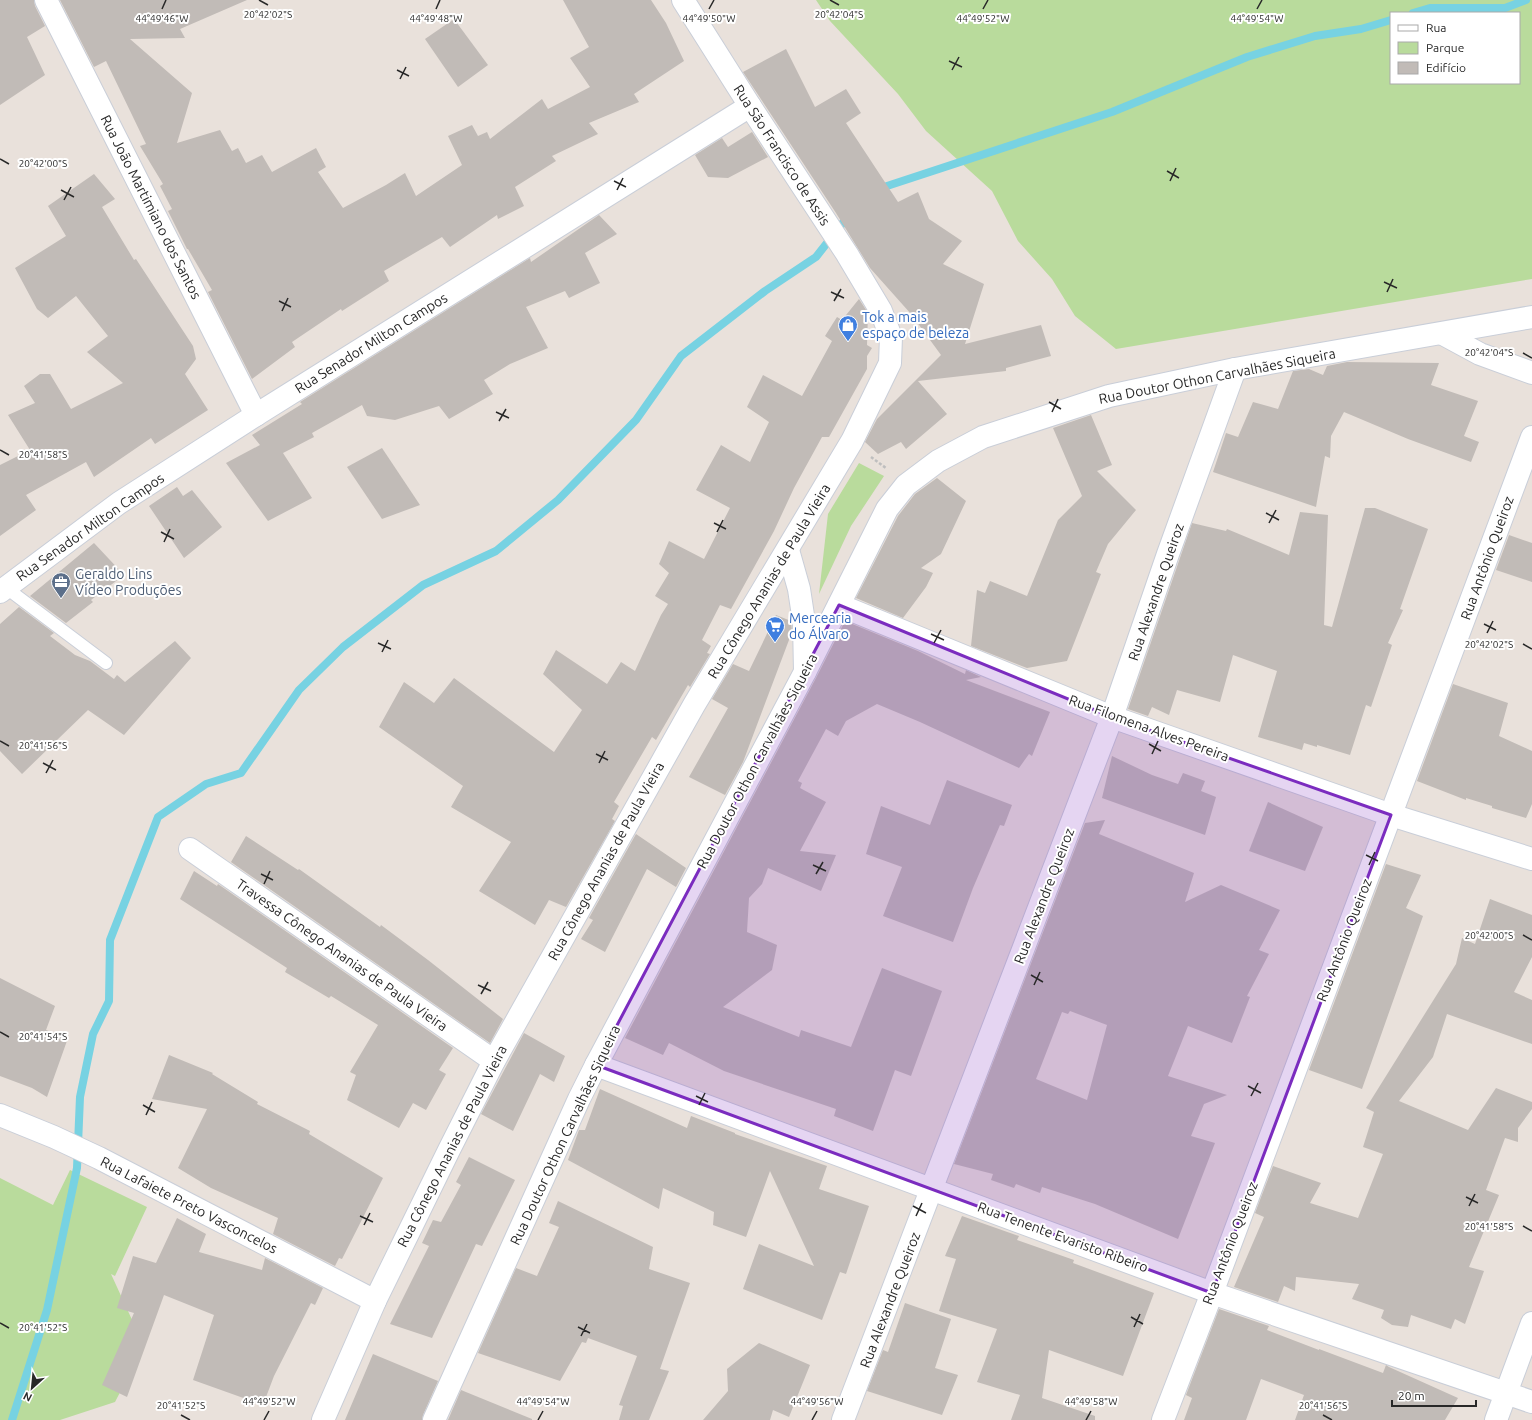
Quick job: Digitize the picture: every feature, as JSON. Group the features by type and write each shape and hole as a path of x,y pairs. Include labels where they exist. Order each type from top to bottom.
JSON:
{"street":[{"name":"Rua João Martimiano dos Santos","path":"46,0 256,415"},
{"name":"Rua São Francisco de Assis","path":"683,0 881,311"},
{"name":"Rua Senador Milton Campos","path":"2,589 119,503 256,415 750,106"},
{"name":"Rua Cônego Ananias de Paula Vieira","path":"323,1420 375,1301 494,1061 694,706 852,441 890,363 891,337 881,311"},
{"name":"Rua Doutor Othon Carvalhães Siqueira","path":"434,1420 579,1099 596,1065 805,672 887,509 906,485 938,461 983,437 1108,396 1235,369 1443,334 1532,317"},
{"path":"1443,334 1480,354 1532,373"},
{"name":"Rua Alexandre Queiroz","path":"843,1420 933,1189 1112,717 1235,369"},
{"name":"Rua Antônio Queiroz","path":"1163,1420 1212,1293 1532,437"},
{"path":"788,550 799,589 804,622 805,672"},
{"name":"Rua Filomena Alves Pereira","path":"839,606 1112,717 1391,815 1532,860"},
{"name":"Travessa Cônego Ananias de Paula Vieira","path":"190,849 494,1061"},
{"name":"Rua Tenente Evaristo Ribeiro","path":"596,1065 1212,1293 1532,1402"},
{"name":"Rua Lafaiete Preto Vasconcelos","path":"0,1115 54,1137 99,1158 375,1301"},
{"path":"1496,1420 1532,1323"}],"lane":[{"path":"2,589 106,663"}],"path":[{"path":"852,441 906,485"}],"highlighted area":[{"path":"839,605 1112,717 1391,815 1212,1293 596,1065"}],"green space":[{"path":"816,0 1532,0 1532,279 1116,349 1075,316 1052,279 1018,241 992,191 926,131 898,94 830,21"},
{"path":"859,463 884,476 851,526 819,594 828,514"},
{"path":"70,1170 147,1207 115,1276 111,1274 144,1346 115,1402 60,1420 0,1420 0,1178 53,1205"}],"building":[{"path":"0,0 34,0 35,6 45,26 27,37 45,75 0,105"},
{"path":"60,0 247,0 180,29 185,38 130,39 192,93 177,143 220,130 232,151 238,148 246,163 262,155 272,172 316,148 326,167 318,172 343,208 405,173 416,196 462,165 448,136 472,125 478,136 487,132 490,139 542,99 548,109 590,87 570,58 589,47 563,0 651,0 666,23 684,61 634,94 639,102 589,123 598,134 552,156 556,161 515,187 524,206 498,219 497,215 450,247 442,237 384,271 389,281 342,311 341,309 292,342 295,347 252,379 208,292 212,290 187,249 168,211 172,209 160,186 163,184 140,146 146,144 106,61 94,67"},
{"path":"454,19 488,65 458,87 425,39"},
{"path":"786,49 815,107 846,89 861,113 846,123 898,202 918,192 929,219 962,241 943,264 984,284 965,344 1041,325 1051,356 1006,368 1006,371 918,381 947,414 906,449 901,442 878,454 865,442 877,419 941,355 911,314 870,268 836,213 743,72"},
{"path":"752,132 768,157 728,178 708,177 695,155 722,138 728,147"},
{"path":"94,174 115,199 102,207 134,260 136,259 193,346 196,359 185,374 208,410 155,444 151,438 94,477 86,462 26,495 36,510 0,536 0,465 30,450 8,415 35,403 24,386 40,374 50,374 71,409 123,383 87,352 108,336 76,296 48,318 37,309 15,268 66,236 48,206"},
{"path":"599,215 617,234 585,253 600,283 569,298 565,291 526,307 548,348 510,364 484,380 493,394 449,419 439,406 395,420 367,416 362,405 312,433 314,437 283,453 312,498 268,521 226,463 260,445 252,435 302,404 300,402 530,258 531,262"},
{"path":"859,299 868,313 867,345 872,348 867,356 867,369 829,437 822,437 794,488 774,531 731,609 720,605 702,640 711,646 707,653 710,654 690,687 688,685 656,740 652,737 614,802 619,806 612,819 615,821 566,907 549,900 535,925 479,891 511,842 451,807 463,786 379,727 404,682 434,703 454,678 554,752 582,710 543,674 556,650 607,684 621,662 635,671 661,615 668,604 655,596 669,573 659,564 669,541 704,559 730,508 696,490 721,445 750,462 769,422 747,407 763,375 802,396 832,341 825,336 837,317 842,320"},
{"path":"1347,362 1439,363 1431,385 1478,401 1464,436 1479,442 1471,462 1408,439 1344,412 1331,436 1330,458 1325,456 1316,507 1213,472 1226,433 1238,437 1253,402 1278,409 1293,371 1309,369 1323,375 1327,366"},
{"path":"1091,415 1112,465 1097,471 1136,510 1108,544 1096,572 1101,574 1067,661 1027,668 971,646 977,590 985,593 990,581 1027,596 1058,520 1082,496 1053,428"},
{"path":"382,448 420,505 382,519 347,467"},
{"path":"937,478 966,501 941,554 921,568 933,573 926,587 903,618 856,598 898,516 915,494"},
{"path":"177,487 183,496 192,490 222,527 184,558 149,506"},
{"path":"1365,508 1375,508 1428,529 1400,609 1403,610 1388,643 1392,645 1371,707 1366,705 1350,755 1317,745 1317,747 1304,743 1302,750 1258,737 1277,671 1233,655 1220,702 1177,690 1169,715 1152,707 1148,716 1128,709 1192,523 1226,531 1227,529 1289,555 1300,512 1328,515 1324,625 1332,627"},
{"path":"1509,535 1532,543 1532,582 1496,570"},
{"path":"94,543 124,575 91,600 93,602 66,623 30,596"},
{"path":"19,607 54,633 50,636 75,655 90,661 114,679 117,675 125,682 175,641 191,658 124,735 88,710 22,774 0,751 0,624"},
{"path":"776,615 791,621 792,632 743,762 725,795 689,777 728,708 712,699 733,664 749,671"},
{"path":"845,621 918,651 965,674 966,670 981,677 966,680 1050,712 1032,756 1029,754 1019,768 920,722 877,704 846,721 838,736 826,729 798,781 802,783 800,788 826,802 800,851 836,855 821,891 768,868 762,884 749,898 747,932 777,945 772,970 723,1007 799,1037 801,1030 851,1047 882,968 942,991 911,1076 895,1070 873,1131 834,1116 836,1109 724,1071 669,1043 663,1055 625,1038"},
{"path":"1453,684 1508,703 1499,736 1532,751 1532,804 1526,818 1492,808 1492,806 1466,798 1466,800 1417,781"},
{"path":"1112,756 1152,775 1178,784 1183,773 1205,781 1201,791 1216,797 1205,835 1102,798"},
{"path":"947,780 1012,805 1004,826 1000,825 973,888 953,942 883,916 902,867 866,854 881,806 930,825"},
{"path":"1268,802 1323,827 1305,871 1249,851"},
{"path":"1105,820 1099,834 1194,873 1185,902 1221,885 1280,910 1259,950 1269,954 1247,996 1250,997 1232,1043 1188,1026 1168,1076 1227,1095 1204,1104 1191,1136 1215,1143 1178,1239 1095,1204 1042,1187 1040,1193 1016,1184 1014,1188 991,1180 993,1174 954,1164 1085,823","holes":["1070,1011 1107,1025 1087,1100 1036,1079 1062,1012 1068,1014"]},
{"path":"636,834 686,868 676,887 647,869 605,952 581,939 593,920 589,918"},
{"path":"246,836 298,870 299,869 380,927 381,925 503,1019 490,1043 231,862"},
{"path":"1386,864 1421,875 1406,908 1423,916 1362,1089 1309,1070"},
{"path":"194,871 217,886 218,884 453,1048 439,1070 446,1074 426,1110 413,1103 399,1128 347,1100 356,1075 350,1072 378,1025 331,996 329,998 285,972 287,968 180,899"},
{"path":"1490,899 1532,915 1532,957 1514,992 1532,1000 1532,1044 1447,1014 1433,1057 1399,1101 1468,1130 1496,1088 1532,1102 1532,1109 1518,1128 1518,1142 1505,1138 1486,1190 1499,1195 1469,1267 1484,1271 1465,1324 1455,1319 1451,1329 1411,1315 1408,1327 1392,1325 1381,1318 1384,1310 1352,1299 1359,1284 1296,1277 1295,1291 1284,1286 1278,1302 1234,1287 1264,1217 1255,1213 1273,1166 1321,1183 1310,1203 1358,1218 1383,1154 1363,1147 1374,1112 1366,1108 1456,964 1462,938 1475,944"},
{"path":"0,978 55,1006 46,1030 68,1038 47,1097 32,1088 0,1076"},
{"path":"524,1033 565,1056 554,1082 540,1074 513,1131 481,1114"},
{"path":"169,1055 213,1073 212,1074 258,1102 257,1104 310,1131 309,1134 383,1178 342,1259 339,1258 335,1266 273,1234 278,1218 211,1188 178,1168 207,1109 152,1099"},
{"path":"600,1089 687,1128 691,1116 735,1134 827,1166 819,1189 869,1206 846,1274 840,1272 822,1320 743,1289 759,1244 814,1266 770,1171 746,1237 713,1225 714,1212 663,1188 659,1209 568,1160 579,1130 585,1130"},
{"path":"469,1157 515,1180 482,1246 476,1244 432,1338 390,1324 429,1246 422,1243 433,1220 441,1222 461,1185 456,1182"},
{"path":"558,1201 653,1247 649,1269 690,1283 660,1369 669,1371 649,1420 619,1420 623,1406 619,1405 637,1356 588,1338 586,1343 582,1342 560,1381 478,1353 516,1268 537,1276 559,1227 549,1223"},
{"path":"962,1216 1019,1236 1017,1240 1074,1260 1073,1263 1154,1293 1123,1376 1049,1350 1042,1398 1095,1416 1095,1420 1011,1420 1020,1395 977,1382 997,1329 939,1311 956,1259 945,1256"},
{"path":"177,1218 206,1234 199,1252 262,1270 265,1258 323,1288 315,1305 311,1303 274,1376 263,1405 193,1380 214,1315 164,1295 127,1397 102,1385 134,1313 117,1308 133,1256 156,1263"},
{"path":"905,1303 951,1319 935,1368 958,1375 942,1415 867,1391 883,1350 888,1352"},
{"path":"1219,1309 1269,1326 1267,1330 1383,1373 1386,1365 1458,1398 1445,1420 1295,1420 1304,1395 1261,1379 1246,1420 1184,1420 1192,1398 1186,1395"},
{"path":"759,1343 810,1365 789,1417 773,1410 770,1420 703,1420 728,1391 727,1369"},
{"path":"373,1354 438,1381 422,1420 345,1420"},
{"path":"461,1390 532,1419 532,1420 448,1420"}],"waterway":[{"path":"1416,12 1430,8 1505,8 1526,0"},
{"path":"879,192 887,186 1112,112 1247,57 1315,36 1361,29 1390,20"},
{"path":"12,1420 47,1310 77,1168 80,1097 93,1034 109,1001 110,940 158,817 206,784 241,773 299,690 343,647 423,585 496,551 558,500 636,420 681,356 765,291 816,257 849,215"}],"place":[{"name":"Tok a mais espaço de beleza","path":"848,342"},
{"name":"Geraldo Lins Vídeo Produções","path":"61,599"},
{"name":"Mercearia do Álvaro","path":"775,643"}]}
